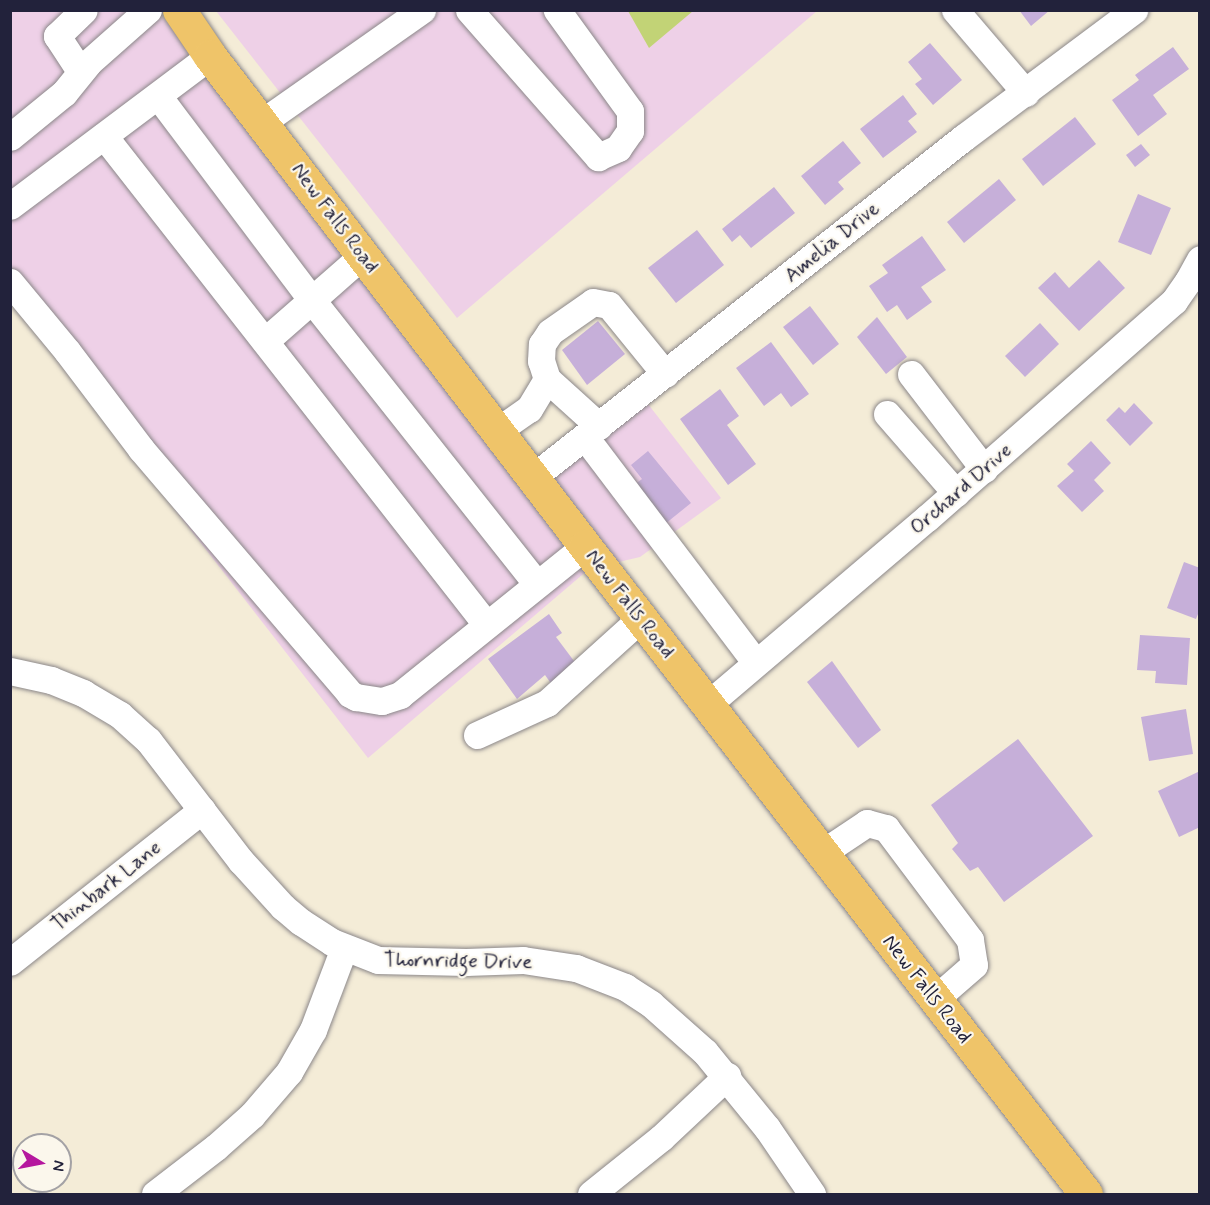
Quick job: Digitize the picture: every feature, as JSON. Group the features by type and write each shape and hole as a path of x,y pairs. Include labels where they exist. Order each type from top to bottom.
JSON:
{"main road":[{"name":"New Falls Road","path":"179,10 210,56 640,619 1086,1194"}],"street":[{"path":"80,71 57,36 84,10"},
{"path":"10,137 64,93 80,71 148,10"},
{"path":"261,123 423,10"},
{"path":"470,10 598,158 618,148 630,131 630,111 557,10"},
{"path":"955,10 1026,93"},
{"name":"Amelia Drive","path":"533,477 963,138 1134,10"},
{"path":"10,206 210,56"},
{"path":"158,96 311,299 537,584"},
{"path":"104,136 486,624"},
{"path":"265,341 363,255"},
{"name":"Orchard Drive","path":"707,705 984,469 1174,301 1200,259"},
{"path":"10,282 67,351 141,449 350,694 372,702 394,698 585,546"},
{"path":"666,374 609,305 592,302 550,332 542,344 541,361 548,379 592,431 756,663"},
{"path":"911,374 984,469"},
{"path":"497,431 529,409 548,379"},
{"path":"887,414 956,493"},
{"path":"477,735 547,703 640,619"},
{"name":"Thornridge Drive","path":"10,671 51,680 83,693 120,715 148,740 241,861 283,907 301,922 344,948 378,960 466,962 523,960 598,974 626,987 651,1004 705,1052 727,1076 767,1128 812,1194"},
{"name":"Thinbark Lane","path":"10,962 202,810"},
{"path":"822,853 867,823 886,828 970,940 974,965 935,999"},
{"path":"155,1194 216,1147 252,1115 289,1072 313,1030 344,948"},
{"path":"591,1194 661,1138 727,1076"}],"shaded area":[{"path":"11,11 158,11 531,492 648,404 721,498 640,557 589,569 368,758 11,299"},
{"path":"216,11 817,11 457,318"}],"green space":[{"path":"628,11 693,11 649,48"}],"building":[{"path":"1019,10 1050,10 1031,26"},
{"path":"930,43 962,80 933,105 915,84 922,79 908,62"},
{"path":"1173,47 1189,69 1153,95 1167,114 1138,136 1112,100 1139,80 1135,75"},
{"path":"903,95 917,114 908,121 917,132 883,158 860,129"},
{"path":"1075,117 1096,144 1043,186 1022,159"},
{"path":"843,141 861,163 838,182 844,189 825,205 801,176"},
{"path":"1141,144 1150,155 1135,167 1126,155"},
{"path":"999,179 1016,200 964,243 947,222"},
{"path":"774,187 795,213 751,248 740,235 732,242 722,229"},
{"path":"1138,194 1171,208 1151,255 1118,242"},
{"path":"697,230 724,265 676,303 648,268"},
{"path":"922,236 946,270 921,287 932,302 907,320 897,305 887,312 869,286 888,273 882,265"},
{"path":"1099,260 1125,288 1079,331 1038,288 1055,272 1069,288"},
{"path":"810,306 839,344 813,365 783,327"},
{"path":"877,317 907,357 886,374 857,337"},
{"path":"598,321 625,354 587,385 562,350"},
{"path":"1040,323 1059,344 1025,377 1005,356"},
{"path":"771,342 809,394 791,407 781,393 764,406 736,368"},
{"path":"720,389 739,416 727,425 756,464 728,485 680,419"},
{"path":"1134,403 1153,423 1130,446 1106,420 1119,407 1125,413"},
{"path":"1091,441 1111,463 1094,480 1104,491 1082,512 1057,486 1074,471 1067,464"},
{"path":"648,451 691,503 665,524 634,485 642,479 631,465"},
{"path":"1184,562 1200,568 1200,609 1196,619 1167,608"},
{"path":"549,614 562,633 556,637 580,669 555,689 545,675 517,699 488,659"},
{"path":"1140,635 1190,638 1187,685 1155,683 1156,671 1137,670"},
{"path":"832,661 881,730 858,748 807,682"},
{"path":"1186,709 1193,754 1149,761 1141,717"},
{"path":"1018,739 1093,836 1004,902 978,867 970,871 952,849 958,843 931,805"},
{"path":"1200,771 1200,827 1179,837 1158,791"}]}
